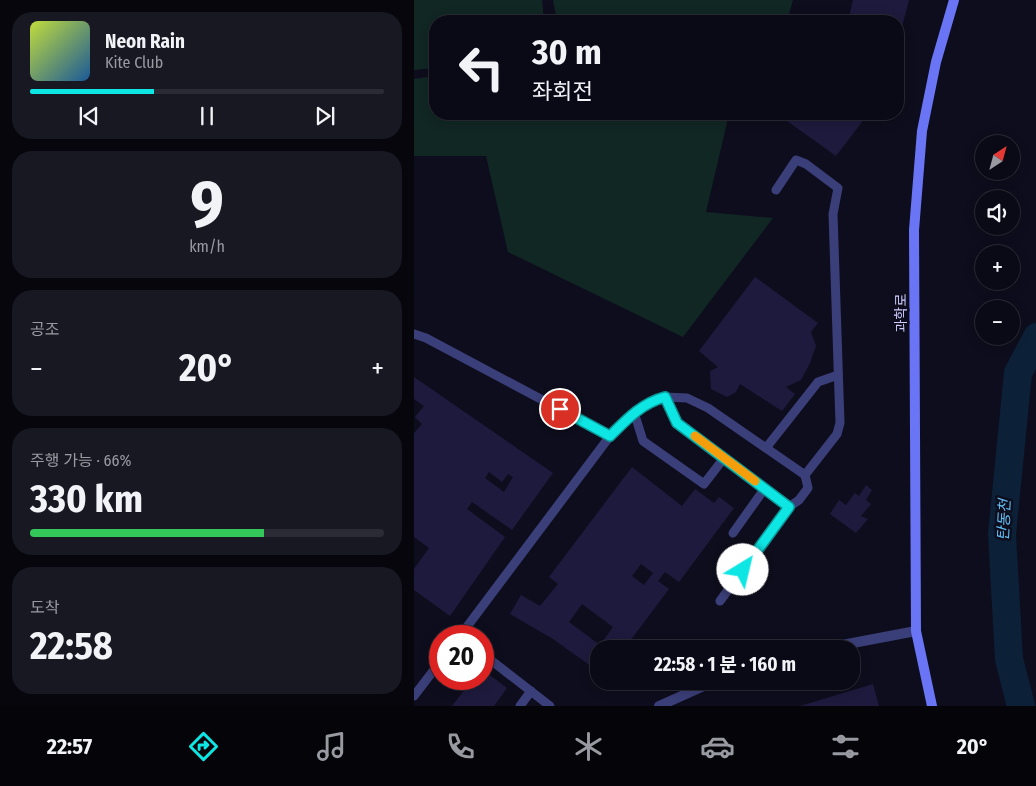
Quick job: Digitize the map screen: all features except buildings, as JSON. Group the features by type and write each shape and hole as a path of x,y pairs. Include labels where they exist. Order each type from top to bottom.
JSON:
{"main road":[{"name":"과학로","path":"932,706 916,631 914,230 922,132 936,62 954,0"}],"street":[{"path":"860,642 916,631"},
{"path":"659,706 695,690"}],"lane":[{"path":"776,190 796,160 806,164 838,188 833,214 840,423 837,434 805,476"},
{"path":"414,334 426,338 610,436"},
{"path":"766,448 818,382 838,375"},
{"path":"468,625 610,436 634,412 651,401 665,397 687,398 708,408 805,476 808,488 799,500 789,507 720,601"},
{"path":"665,397 677,423 789,507"},
{"path":"634,412 643,441 704,484 724,458"},
{"path":"733,533 765,488"},
{"path":"494,662 550,706"},
{"path":"414,696 429,676"},
{"path":"520,706 531,691"}],"green space":[{"path":"414,0 542,0 543,15 429,15 429,69 414,70"},
{"path":"553,0 793,0 789,15 556,15"},
{"path":"429,77 429,120 728,120 706,212 773,218 683,337 508,252 486,156 414,156 414,79"}],"waterway":[{"name":"탄동천","path":"1021,706 1009,659 1002,534 1018,373 1037,337"}],"slow traffic":[{"path":"695,436 755,481"}],"route":[{"path":"560,409 610,436 634,412 651,401 665,397 677,423 789,507 743,570"}]}
